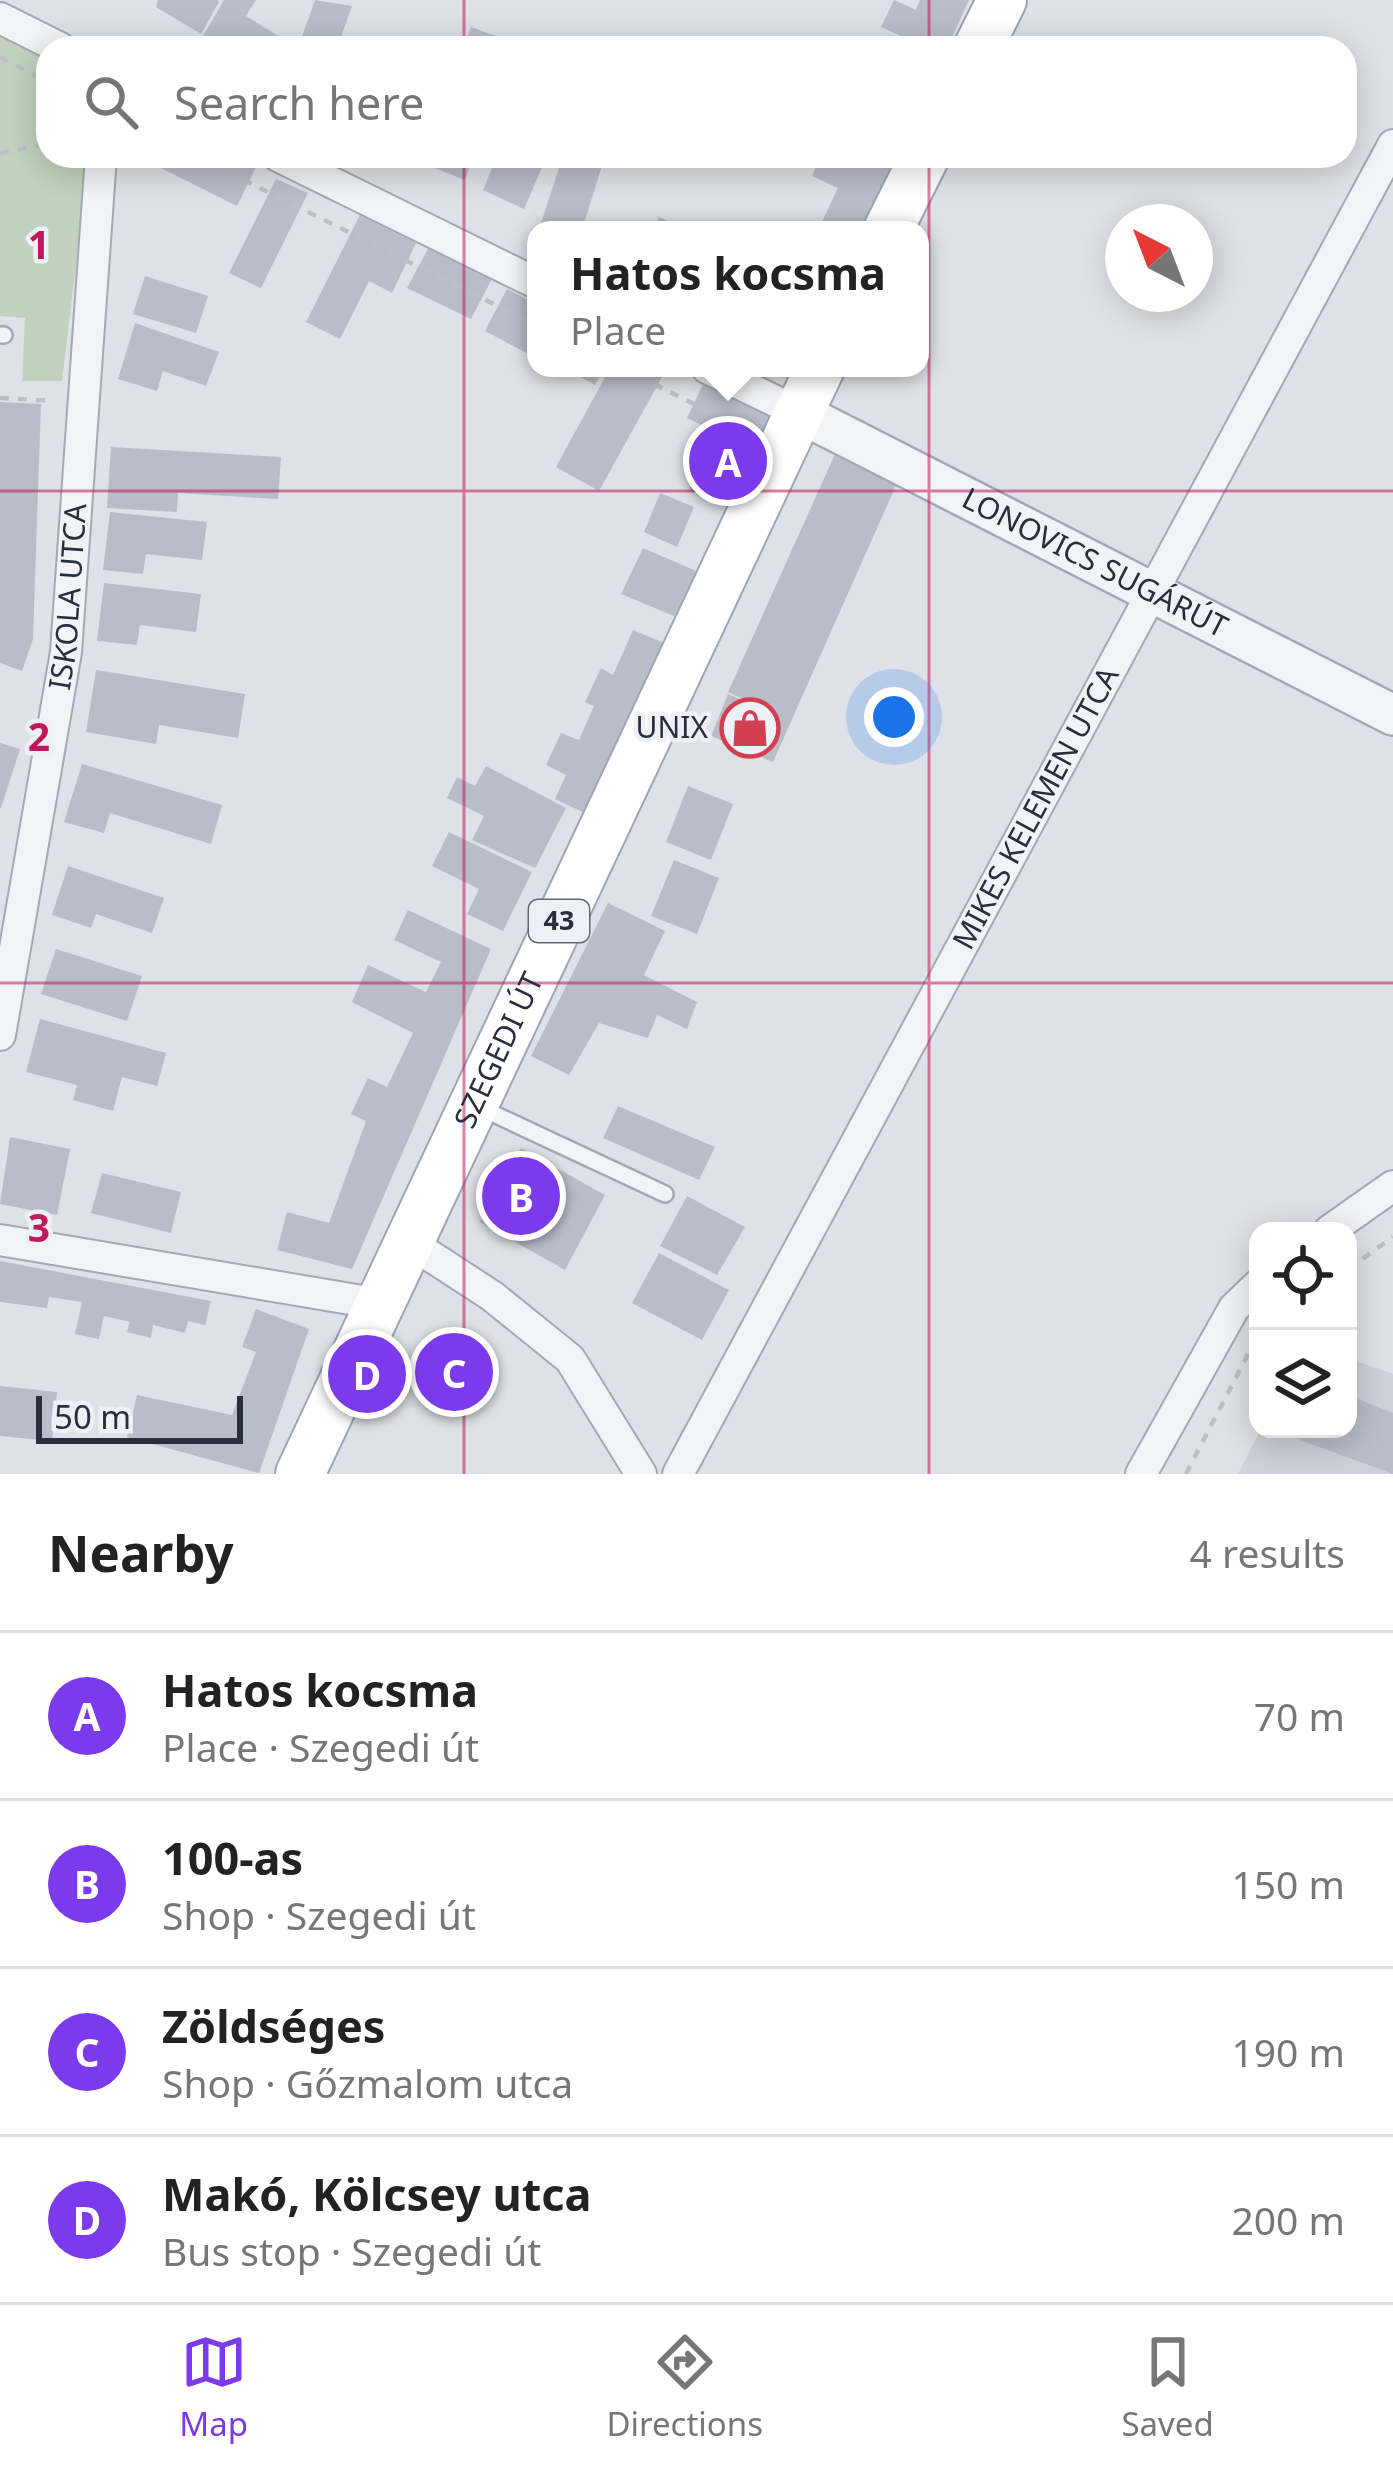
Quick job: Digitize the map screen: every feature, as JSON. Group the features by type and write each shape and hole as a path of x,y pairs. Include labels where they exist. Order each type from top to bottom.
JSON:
{"main road":[{"path":"984,36 1002,0"},
{"path":"892,221 919,168"},
{"name":"SZEGEDI ÚT","path":"300,1474 782,426 814,377"}],"street":[{"path":"0,18 36,36"},
{"name":"MIKES KELEMEN UTCA","path":"679,1474 1393,145"},
{"name":"ISKOLA UTCA","path":"0,1035 66,652 100,168"},
{"path":"302,168 527,280"},
{"path":"719,377 782,426"},
{"name":"LONOVICS SUGÁRÚT","path":"782,426 1149,592 1393,715"},
{"path":"1342,1222 1393,1186"},
{"path":"0,1240 380,1304"},
{"path":"409,1242 491,1296 570,1359 641,1474"},
{"path":"1141,1474 1234,1308 1249,1294"}],"lane":[{"path":"473,1105 665,1194"}],"path":[{"path":"0,57 36,76"},
{"path":"0,153 36,146"},
{"path":"219,168 527,321"},
{"path":"647,377 782,426"},
{"path":"0,398 81,402"},
{"path":"1357,1263 1393,1237"},
{"path":"1186,1474 1249,1352"}],"shaded area":[{"path":"1357,1361 1393,1374 1393,1474 1238,1474 1256,1438 1357,1438"}],"green space":[{"path":"0,28 36,46 36,168 88,168 62,381 22,381 25,318 0,316"}],"building":[{"path":"158,0 219,2 201,34 156,7"},
{"path":"224,0 256,0 246,16 278,36 203,36"},
{"path":"315,0 352,6 341,36 302,36"},
{"path":"894,0 916,10 920,0 969,0 952,36 901,36 881,27"},
{"path":"471,27 496,36 468,36"},
{"path":"161,168 256,168 237,206"},
{"path":"434,168 470,168 465,180"},
{"path":"492,168 542,168 524,209 483,190"},
{"path":"559,168 601,168 585,221 542,221"},
{"path":"816,168 891,168 867,221 822,221 838,188 812,176"},
{"path":"276,179 308,193 261,288 229,273"},
{"path":"360,215 416,243 392,293 369,281 340,339 306,322"},
{"path":"430,245 494,275 471,319 407,288"},
{"path":"145,276 208,296 196,333 133,314"},
{"path":"507,289 527,299 527,353 485,331"},
{"path":"135,323 219,352 206,386 163,371 157,391 118,379"},
{"path":"605,377 662,377 599,491 556,467"},
{"path":"705,380 775,413 730,509 689,489 717,432 687,418"},
{"path":"0,402 41,404 33,639 22,671 0,663"},
{"path":"111,447 281,457 278,499 178,493 177,512 107,508"},
{"path":"835,454 898,481 773,762 711,736 728,694 762,708 728,692"},
{"path":"660,493 694,507 677,547 644,532"},
{"path":"110,512 207,522 202,560 146,554 143,574 103,570"},
{"path":"643,548 701,573 681,619 621,594"},
{"path":"104,583 201,594 196,632 140,625 137,645 97,641"},
{"path":"633,630 669,645 591,816 555,799 566,775 546,765 561,733 579,740 594,706 585,702 601,668 613,675"},
{"path":"96,670 245,694 238,738 159,725 156,744 86,732"},
{"path":"0,743 20,749 1,808 0,808"},
{"path":"82,764 222,805 211,844 110,813 104,833 64,822"},
{"path":"486,766 566,808 535,868 472,840 484,816 447,798 457,777 475,786"},
{"path":"688,786 733,804 711,860 666,842"},
{"path":"449,832 532,872 503,931 467,914 479,889 432,866"},
{"path":"674,860 719,878 697,934 651,916"},
{"path":"68,866 164,898 152,933 96,914 91,928 52,915"},
{"path":"608,903 665,931 644,975 697,1002 687,1029 657,1015 648,1038 599,1023 569,1075 531,1056"},
{"path":"408,910 491,949 352,1269 277,1250 287,1212 329,1223 366,1121 351,1114 368,1078 387,1087 413,1033 352,1002 368,965 426,992 441,962 394,940"},
{"path":"56,949 142,976 127,1021 41,994"},
{"path":"40,1019 166,1053 157,1086 122,1077 113,1111 73,1100 77,1085 26,1072"},
{"path":"618,1106 715,1147 699,1180 603,1138"},
{"path":"10,1137 70,1149 57,1215 0,1204"},
{"path":"521,1148 605,1195 565,1270 480,1222"},
{"path":"102,1173 181,1192 171,1233 91,1213"},
{"path":"687,1196 745,1227 717,1275 660,1246"},
{"path":"659,1253 729,1290 702,1340 632,1303"},
{"path":"0,1261 211,1301 205,1325 188,1321 185,1333 153,1325 151,1338 127,1332 130,1322 104,1316 99,1339 75,1334 82,1302 49,1297 47,1308 0,1302"},
{"path":"256,1309 309,1329 259,1473 127,1437 137,1395 232,1415 256,1352 242,1347"},
{"path":"0,1386 57,1392 52,1441 0,1436"},
{"path":"1357,1399 1393,1413 1393,1474 1295,1438 1357,1438"}],"place":[{"name":"Hatos kocsma","path":"728,461"},
{"name":"UNIX","path":"750,728"},
{"name":"100-as","path":"521,1196"},
{"name":"Zöldséges","path":"454,1372"},
{"name":"Makó, Kölcsey utca","path":"367,1374"}]}
